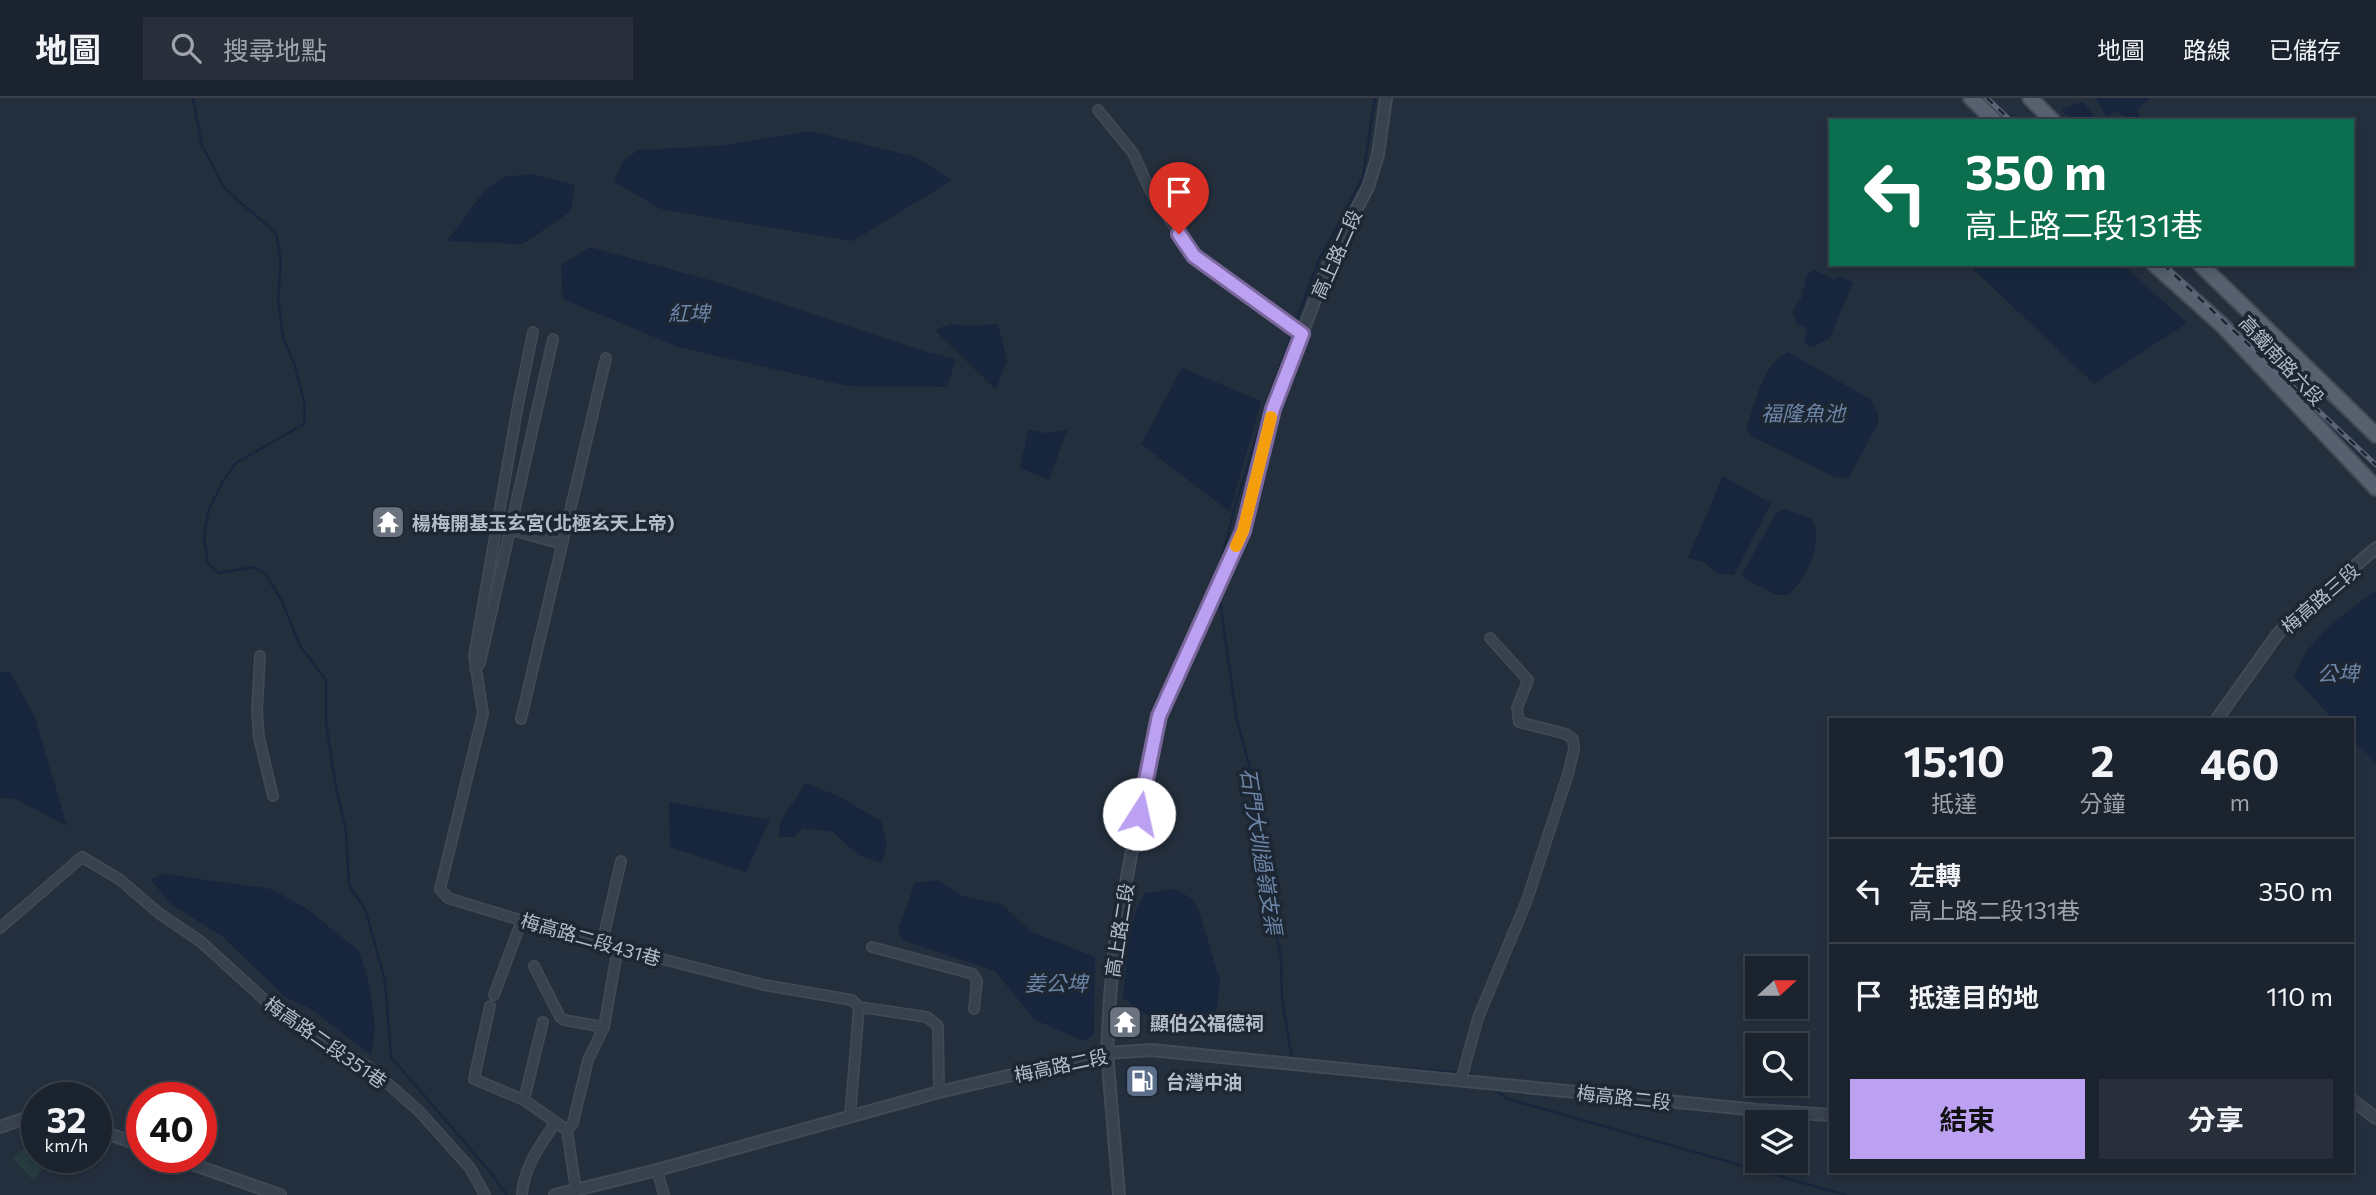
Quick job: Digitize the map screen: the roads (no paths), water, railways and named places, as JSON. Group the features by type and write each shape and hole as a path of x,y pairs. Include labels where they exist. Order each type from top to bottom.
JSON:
{"main road":[{"path":"1971,98 1993,119"},
{"path":"2030,98 2051,119"},
{"name":"高鐵南路六段","path":"2156,266 2222,325 2376,488"},
{"name":"高鐵南路六段","path":"2202,266 2376,435"}],"street":[{"name":"高上路二段","path":"1119,1195 1108,1053 1110,997 1115,943 1159,716 1243,531 1273,409 1300,333 1331,258 1374,170 1385,98"},
{"path":"1098,110 1133,153 1150,190 1194,256 1300,333"},
{"name":"梅高路二段431巷","path":"533,332 474,656 483,713 440,889 448,898 579,938 764,985 852,1000 859,1007 927,1017 938,1026 939,1093"},
{"name":"梅高路二段431巷","path":"475,667 480,663 552,339"},
{"path":"521,719 606,358"},
{"path":"511,530 562,544"},
{"name":"梅高路三段","path":"2218,718 2277,635 2294,617 2376,548"},
{"path":"1461,1080 1478,1018 1527,900 1574,749 1573,739 1566,734 1519,722 1517,708 1528,680 1490,638"},
{"path":"260,656 257,711 259,738 273,796"},
{"name":"梅高路二段351巷","path":"0,928 82,857 119,880 160,914 200,941 278,1012 369,1067 419,1111 470,1168 485,1195"},
{"path":"602,943 621,861"},
{"path":"494,995 522,920"},
{"path":"576,1190 567,1130 573,1122 588,1060 604,1027 618,947"},
{"path":"872,947 974,974 977,981 974,1009"},
{"path":"534,966 560,1017 604,1027"},
{"path":"491,1006 474,1079 524,1100 567,1130"},
{"path":"850,1117 859,1007"},
{"path":"524,1100 543,1022"},
{"name":"梅高路二段","path":"555,1195 939,1093 1108,1053 1151,1049 1829,1115"},
{"path":"2354,1102 2376,1118"},
{"path":"0,1126 21,1119"},
{"path":"523,1195 523,1179 530,1162 555,1123"},
{"path":"657,1170 664,1195"},
{"path":"217,1173 280,1195"}],"water":[{"path":"2095,98 2150,98 2137,110 2141,119 2129,119 2117,112 2106,116"},
{"path":"2083,102 2096,119 2071,119 2061,109"},
{"path":"810,131 915,157 952,180 853,241 661,209 614,182 623,161 638,150 719,146"},
{"path":"532,174 575,185 571,211 523,244 447,241 485,190 503,177"},
{"name":"紅埤","path":"590,247 720,283 927,352 956,359 947,387 848,386 678,347 563,299 561,265"},
{"path":"1970,266 2124,266 2187,323 2094,384"},
{"path":"1815,270 1834,280 1841,276 1853,283 1829,339 1812,347 1804,343 1807,328 1797,324 1792,312 1801,299 1807,274"},
{"path":"950,324 998,324 1007,360 996,390 935,330"},
{"name":"福隆魚池","path":"1788,352 1870,399 1878,413 1878,423 1849,478 1835,477 1751,436 1746,428 1766,375 1772,365"},
{"path":"1182,368 1261,401 1230,512 1141,444"},
{"path":"1028,430 1045,433 1067,430 1049,480 1020,468"},
{"path":"1723,476 1771,503 1734,575 1718,574 1704,562 1688,558"},
{"path":"1785,509 1812,519 1815,549 1807,570 1795,588 1788,595 1776,595 1744,578 1742,574 1776,513"},
{"name":"公埤","path":"2376,590 2376,763 2354,741 2354,718 2332,718 2294,677 2317,638"},
{"path":"0,672 10,672 35,717 67,826 16,799 0,798"},
{"path":"806,783 840,797 881,821 887,843 882,863 858,855 833,832 803,828 794,837 779,837 780,822"},
{"path":"669,802 770,820 746,872 670,847"},
{"path":"164,874 271,889 306,908 360,952 370,988 375,1028 371,1055 311,1009 285,997 223,937 171,904 150,879"},
{"name":"姜公埤","path":"938,880 962,896 1003,905 1030,931 1095,957 1094,1035 1084,1041 1035,1020 995,971 902,940 898,930 915,883"},
{"name":"姜公埤","path":"1176,889 1192,899 1199,911 1220,981 1216,1015 1190,1029 1168,1027 1123,998 1129,944 1139,903 1145,893"}],"waterway":[{"path":"193,98 202,146 225,189 276,233 281,263 278,299 283,338 295,365 305,407 304,424 236,463 223,481 208,512 204,539 208,564 219,573 254,567 265,573 282,601 300,646 326,680 326,723 346,832 349,885 365,909 385,980 391,1057 507,1195"},
{"name":"石門大圳過嶺支渠","path":"1217,578 1235,506 1269,397 1317,264 1363,177 1375,98"},
{"name":"石門大圳過嶺支渠","path":"1219,595 1237,721 1254,782 1270,901 1281,958 1282,998 1294,1059"},
{"name":"石門大圳過嶺支渠","path":"1311,1061 1472,1074 1478,1078"},
{"name":"石門大圳過嶺支渠","path":"1492,1088 1508,1099 1846,1195"}],"railway":[{"path":"1987,98 2009,119"},
{"path":"2165,266 2376,465"}],"place":[{"name":"楊梅開基玉玄宮(北極玄天上帝)","path":"388,522"},
{"name":"顯伯公福德祠","path":"1125,1022"},
{"name":"台灣中油","path":"1142,1081"}]}
